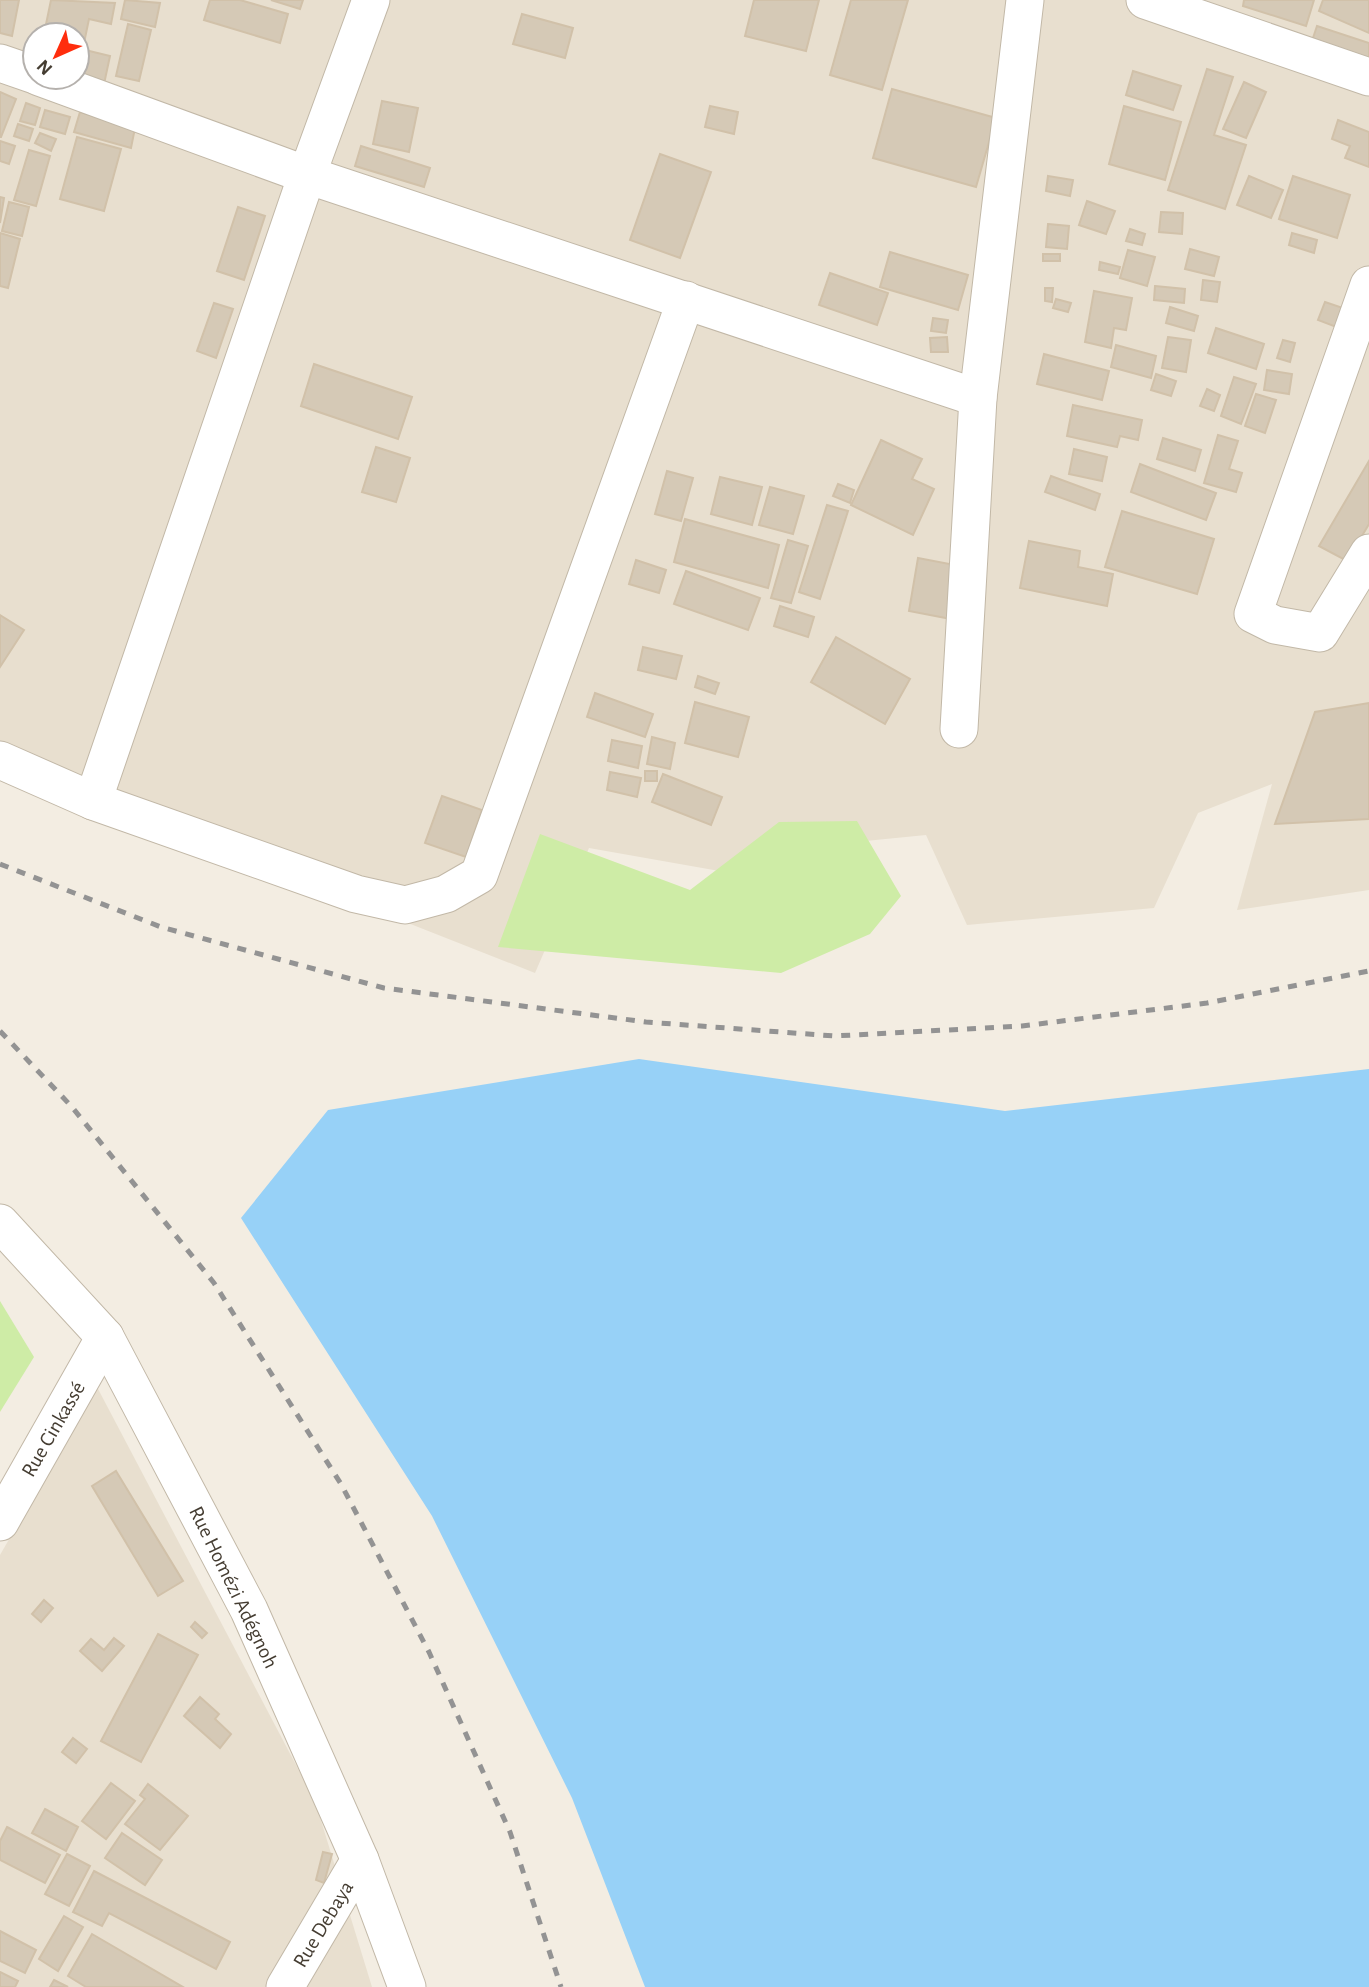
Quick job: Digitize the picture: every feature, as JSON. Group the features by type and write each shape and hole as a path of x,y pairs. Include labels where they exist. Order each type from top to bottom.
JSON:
{"street":[{"path":"93,802 307,175 371,0"},
{"path":"959,729 978,398 1025,0"},
{"path":"1145,0 1369,76"},
{"path":"0,63 21,70"},
{"path":"78,91 307,175 978,398"},
{"path":"1369,285 1253,614 1275,625 1320,633 1369,553"},
{"path":"0,760 93,802 356,894 405,905 446,894 479,875 686,300"},
{"name":"Rue Homézi Adégnoh","path":"0,1223 105,1336 249,1610 360,1860 407,1987"},
{"name":"Rue Cinkassé","path":"0,1522 105,1336"},
{"name":"Rue Debaya","path":"285,1987 360,1860"}],"shaded area":[{"path":"0,0 1369,0 1369,890 1237,910 1272,784 1198,813 1154,908 967,925 926,835 825,845 759,878 589,848 535,973 0,762"},
{"path":"97,1387 315,1801 372,1987 0,1987 0,1555"}],"green space":[{"path":"857,821 901,896 870,934 781,973 498,947 540,834 690,890 779,822"},
{"path":"0,1301 34,1357 0,1412"}],"water":[{"path":"639,1059 1005,1111 1369,1069 1369,1987 645,1987 572,1798 432,1516 241,1218 328,1110"}],"building":[{"path":"0,0 19,0 12,36 0,33"},
{"path":"51,0 115,3 111,24 89,19 47,21"},
{"path":"125,0 160,3 155,27 121,19"},
{"path":"210,0 240,0 288,14 280,43 204,20"},
{"path":"271,0 303,0 300,9"},
{"path":"754,0 819,0 806,51 745,36"},
{"path":"851,0 908,0 882,90 830,75"},
{"path":"1244,0 1314,0 1306,26 1243,6"},
{"path":"1323,0 1369,0 1369,33 1319,11"},
{"path":"522,14 573,28 565,58 513,44"},
{"path":"128,24 151,30 139,81 116,76"},
{"path":"1317,26 1369,43 1369,67 1310,47"},
{"path":"91,51 110,56 104,84 91,81"},
{"path":"1207,69 1233,77 1214,135 1246,145 1225,209 1168,190"},
{"path":"1133,71 1181,86 1173,110 1126,95"},
{"path":"1244,82 1266,92 1246,138 1223,129"},
{"path":"892,89 996,118 976,187 873,158"},
{"path":"0,92 16,99 1,137 0,137"},
{"path":"382,101 418,108 409,152 373,144"},
{"path":"26,103 40,108 35,125 20,121"},
{"path":"710,106 738,112 734,134 705,127"},
{"path":"1124,106 1181,122 1165,180 1109,164"},
{"path":"45,110 70,117 65,134 40,127"},
{"path":"80,112 135,128 131,148 74,132"},
{"path":"1338,120 1369,132 1369,167 1345,158 1350,146 1332,139"},
{"path":"18,124 33,129 29,141 14,136"},
{"path":"40,133 56,139 51,151 35,143"},
{"path":"77,137 121,149 104,211 60,199"},
{"path":"0,141 15,146 9,164 0,161"},
{"path":"361,146 430,168 424,187 355,166"},
{"path":"29,150 50,156 36,206 14,200"},
{"path":"660,154 711,172 680,258 630,240"},
{"path":"1048,176 1073,180 1070,196 1046,191"},
{"path":"1249,176 1283,190 1271,218 1237,205"},
{"path":"1293,176 1350,195 1337,238 1279,219"},
{"path":"0,197 4,198 0,223"},
{"path":"1087,201 1115,211 1106,234 1079,225"},
{"path":"9,202 29,207 22,236 2,231"},
{"path":"238,207 265,216 244,280 217,271"},
{"path":"1161,212 1183,213 1182,234 1159,232"},
{"path":"1048,224 1069,226 1067,249 1046,247"},
{"path":"1130,229 1145,234 1142,245 1126,241"},
{"path":"0,233 20,239 8,288 0,286"},
{"path":"1292,233 1317,240 1314,253 1289,245"},
{"path":"1190,249 1219,257 1214,276 1185,269"},
{"path":"1128,250 1155,257 1147,286 1120,278"},
{"path":"890,252 968,275 958,310 880,287"},
{"path":"1043,254 1060,254 1060,261 1043,261"},
{"path":"1100,262 1120,267 1118,274 1099,270"},
{"path":"830,273 888,293 877,325 819,305"},
{"path":"1203,280 1220,282 1217,302 1201,300"},
{"path":"1155,286 1185,289 1184,303 1154,300"},
{"path":"1045,288 1053,288 1052,302 1045,301"},
{"path":"1094,291 1132,298 1126,330 1114,328 1111,348 1085,342"},
{"path":"1056,299 1071,303 1068,312 1053,308"},
{"path":"1325,302 1346,309 1339,328 1318,320"},
{"path":"214,303 233,309 216,358 197,351"},
{"path":"1170,307 1198,316 1194,331 1166,323"},
{"path":"933,318 948,320 946,333 931,331"},
{"path":"1216,328 1264,344 1256,369 1208,353"},
{"path":"947,337 948,352 931,352 930,338"},
{"path":"1168,337 1191,340 1186,372 1162,368"},
{"path":"1283,340 1295,343 1290,362 1277,358"},
{"path":"1116,345 1156,356 1151,378 1111,367"},
{"path":"1044,354 1109,371 1102,400 1037,384"},
{"path":"314,364 412,397 398,439 301,406"},
{"path":"1267,370 1292,374 1289,394 1264,390"},
{"path":"1156,374 1176,381 1171,396 1151,390"},
{"path":"1234,377 1256,384 1241,424 1221,416"},
{"path":"1207,389 1220,395 1214,411 1200,406"},
{"path":"1256,394 1276,400 1265,433 1245,426"},
{"path":"1073,405 1142,420 1138,440 1120,436 1117,447 1067,436"},
{"path":"1218,435 1238,441 1229,469 1242,473 1236,492 1204,483"},
{"path":"1163,438 1201,450 1195,471 1157,459"},
{"path":"881,440 922,459 912,479 934,489 913,535 851,505"},
{"path":"376,447 410,458 396,502 362,492"},
{"path":"1074,449 1107,457 1102,481 1069,474"},
{"path":"1369,461 1369,524 1347,561 1319,546"},
{"path":"1140,464 1216,493 1206,520 1131,492"},
{"path":"667,471 693,478 681,521 655,514"},
{"path":"1051,476 1100,494 1095,510 1045,492"},
{"path":"720,477 762,487 752,525 711,514"},
{"path":"838,484 854,490 850,503 833,496"},
{"path":"770,487 804,496 793,534 759,525"},
{"path":"827,505 848,511 820,599 799,592"},
{"path":"1122,511 1214,539 1197,594 1105,567"},
{"path":"685,519 779,545 768,588 674,562"},
{"path":"788,540 808,546 791,603 771,598"},
{"path":"1029,541 1080,551 1078,567 1113,574 1107,606 1020,588"},
{"path":"918,558 960,566 951,619 909,611"},
{"path":"636,560 666,570 659,593 629,584"},
{"path":"686,571 760,598 748,630 674,604"},
{"path":"780,606 814,617 808,637 774,626"},
{"path":"0,615 24,630 0,667"},
{"path":"836,637 910,679 885,724 811,682"},
{"path":"643,647 682,656 676,679 638,670"},
{"path":"698,676 719,683 715,694 695,687"},
{"path":"595,693 653,714 645,737 587,717"},
{"path":"695,702 749,717 738,757 685,743"},
{"path":"1369,703 1369,819 1275,824 1315,712"},
{"path":"652,737 675,743 670,769 647,764"},
{"path":"612,740 642,746 638,768 608,761"},
{"path":"645,771 657,771 657,781 645,781"},
{"path":"610,772 641,778 637,797 607,790"},
{"path":"663,774 722,797 711,825 652,802"},
{"path":"442,796 482,810 466,857 425,843"},
{"path":"116,1471 183,1581 158,1596 92,1486"},
{"path":"44,1600 53,1608 41,1622 32,1614"},
{"path":"195,1622 207,1633 202,1638 191,1627"},
{"path":"158,1634 198,1655 141,1762 101,1741"},
{"path":"114,1638 124,1646 102,1671 80,1651 91,1639 104,1650"},
{"path":"200,1697 219,1714 215,1719 231,1734 220,1748 184,1716"},
{"path":"73,1738 87,1749 76,1763 62,1752"},
{"path":"111,1783 135,1801 106,1839 82,1821"},
{"path":"148,1784 188,1816 160,1850 125,1824 145,1799 140,1795"},
{"path":"45,1809 78,1827 66,1851 32,1833"},
{"path":"7,1827 60,1855 45,1883 0,1860 0,1841"},
{"path":"122,1833 162,1860 145,1885 105,1858"},
{"path":"323,1852 332,1854 324,1883 316,1880"},
{"path":"67,1854 90,1866 69,1906 45,1894"},
{"path":"94,1871 230,1942 216,1969 109,1913 102,1926 73,1912"},
{"path":"64,1916 83,1927 58,1971 39,1959"},
{"path":"0,1931 36,1950 25,1973 0,1961"},
{"path":"92,1934 183,1987 86,1987 68,1976"},
{"path":"0,1972 18,1981 15,1987 0,1987"},
{"path":"54,1980 68,1987 50,1987"}],"railway":[{"path":"0,864 161,927 384,988 646,1022 834,1036 1022,1026 1207,1003 1369,971"},
{"path":"0,1031 72,1107 214,1283 341,1484 429,1652 510,1832 561,1987"}]}
